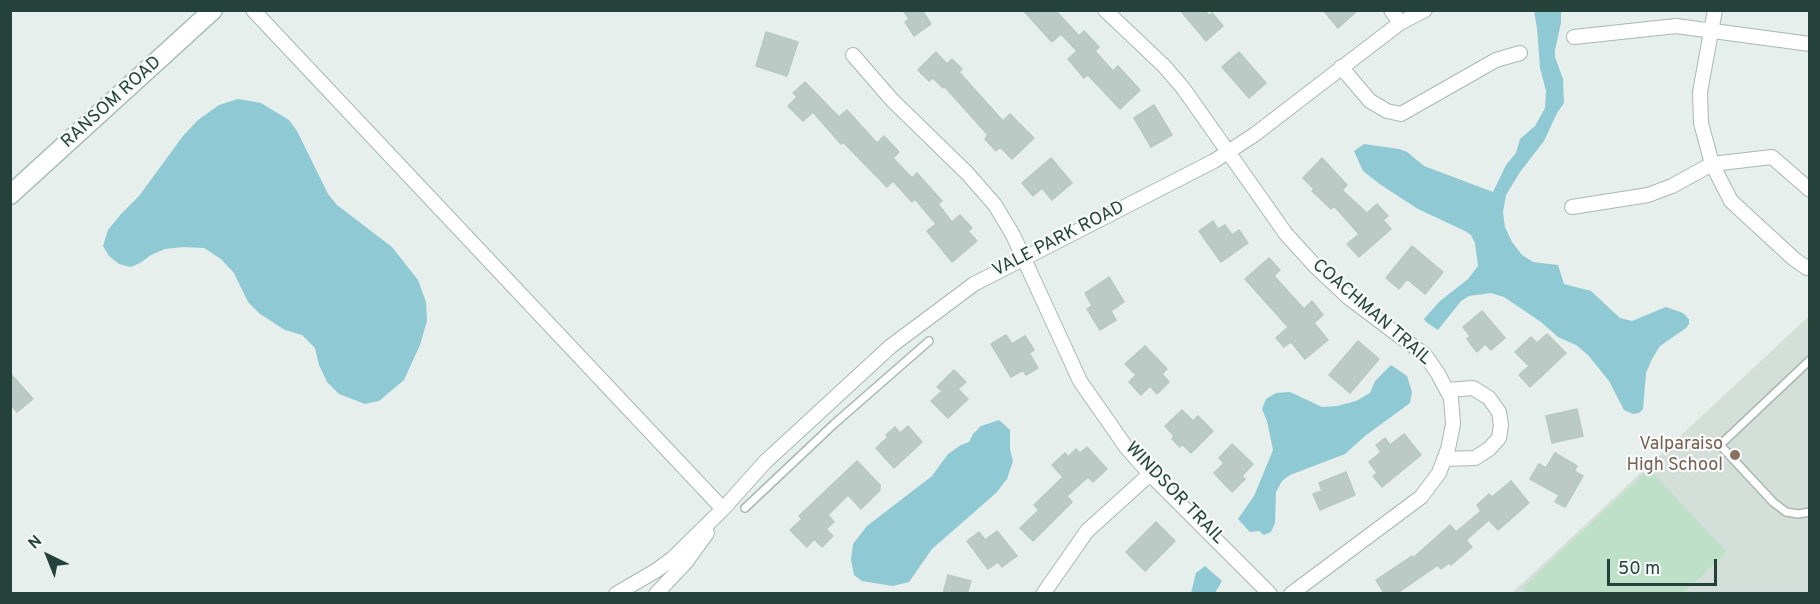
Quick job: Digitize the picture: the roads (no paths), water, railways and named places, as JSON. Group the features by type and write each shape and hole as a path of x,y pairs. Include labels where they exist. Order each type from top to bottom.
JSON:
{"main road":[{"name":"RANSOM ROAD","path":"10,195 213,10"}],"street":[{"path":"253,10 723,509"},
{"name":"COACHMAN TRAIL","path":"1105,10 1174,77 1286,234 1349,298 1425,355 1451,398 1453,424 1448,448 1439,473 1420,497 1291,594"},
{"path":"1391,10 1400,23"},
{"name":"VALE PARK ROAD","path":"616,594 674,558 723,509 765,462 891,346 974,284 1229,152 1400,23 1425,10"},
{"path":"1715,10 1700,103 1701,123 1712,164 1731,201 1794,259 1807,268 1809,266"},
{"path":"1574,37 1676,26 1809,44"},
{"path":"1341,67 1370,101 1387,111 1401,114 1496,60 1520,53"},
{"name":"WINDSOR TRAIL","path":"853,54 892,100 981,188 1004,219 1080,381 1126,447 1270,594"},
{"path":"1572,207 1648,195 1672,186 1712,164 1772,157 1809,190"},
{"path":"1444,459 1474,458 1489,450 1499,438 1502,424 1499,412 1489,398 1473,388 1447,390"},
{"path":"1043,594 1087,531 1150,474"},
{"name":"VALE PARK ROAD","path":"656,594 686,562 723,509"}],"lane":[{"path":"745,508 834,424 929,341"},
{"path":"1809,360 1720,445 1773,502 1786,512 1798,514 1809,512"},
{"path":"821,411 834,424"}],"water":[{"path":"1534,11 1561,11 1555,57 1563,79 1564,103 1544,141 1506,195 1503,212 1505,227 1512,242 1522,255 1533,262 1558,265 1564,284 1591,291 1620,318 1632,321 1666,307 1683,313 1689,319 1686,328 1660,346 1652,359 1646,373 1643,409 1639,413 1633,414 1624,410 1609,381 1588,355 1576,345 1558,337 1541,322 1504,297 1491,293 1469,296 1461,301 1438,330 1426,322 1424,319 1440,301 1468,279 1478,266 1475,243 1471,235 1465,231 1418,209 1381,185 1363,171 1354,151 1364,144 1399,149 1407,152 1424,166 1493,192 1506,165 1516,153 1520,139 1535,126 1545,108 1546,91 1540,68"},
{"path":"238,99 261,103 289,120 297,131 328,194 337,205 392,247 418,280 426,302 427,321 420,345 404,380 379,401 365,404 339,394 327,382 319,365 315,348 302,335 285,330 260,314 248,302 234,273 221,259 204,248 165,249 131,267 119,264 109,256 103,246 108,230 139,196 183,136 198,120 219,105"},
{"path":"1391,365 1407,376 1412,392 1410,403 1365,436 1345,454 1290,475 1282,481 1276,492 1275,523 1271,532 1264,535 1259,531 1250,532 1238,519 1254,496 1273,450 1262,409 1266,399 1276,393 1290,392 1322,407 1356,401 1370,393 1375,381"},
{"path":"999,420 1010,430 1010,449 1013,461 1007,479 996,493 932,549 909,582 893,586 862,581 854,575 851,560 853,544 867,526 932,476 948,454 969,442 981,426"},
{"path":"1205,566 1222,581 1215,593 1191,593 1196,573"}],"place":[{"name":"Valparaiso High School","path":"1735,455"}]}
